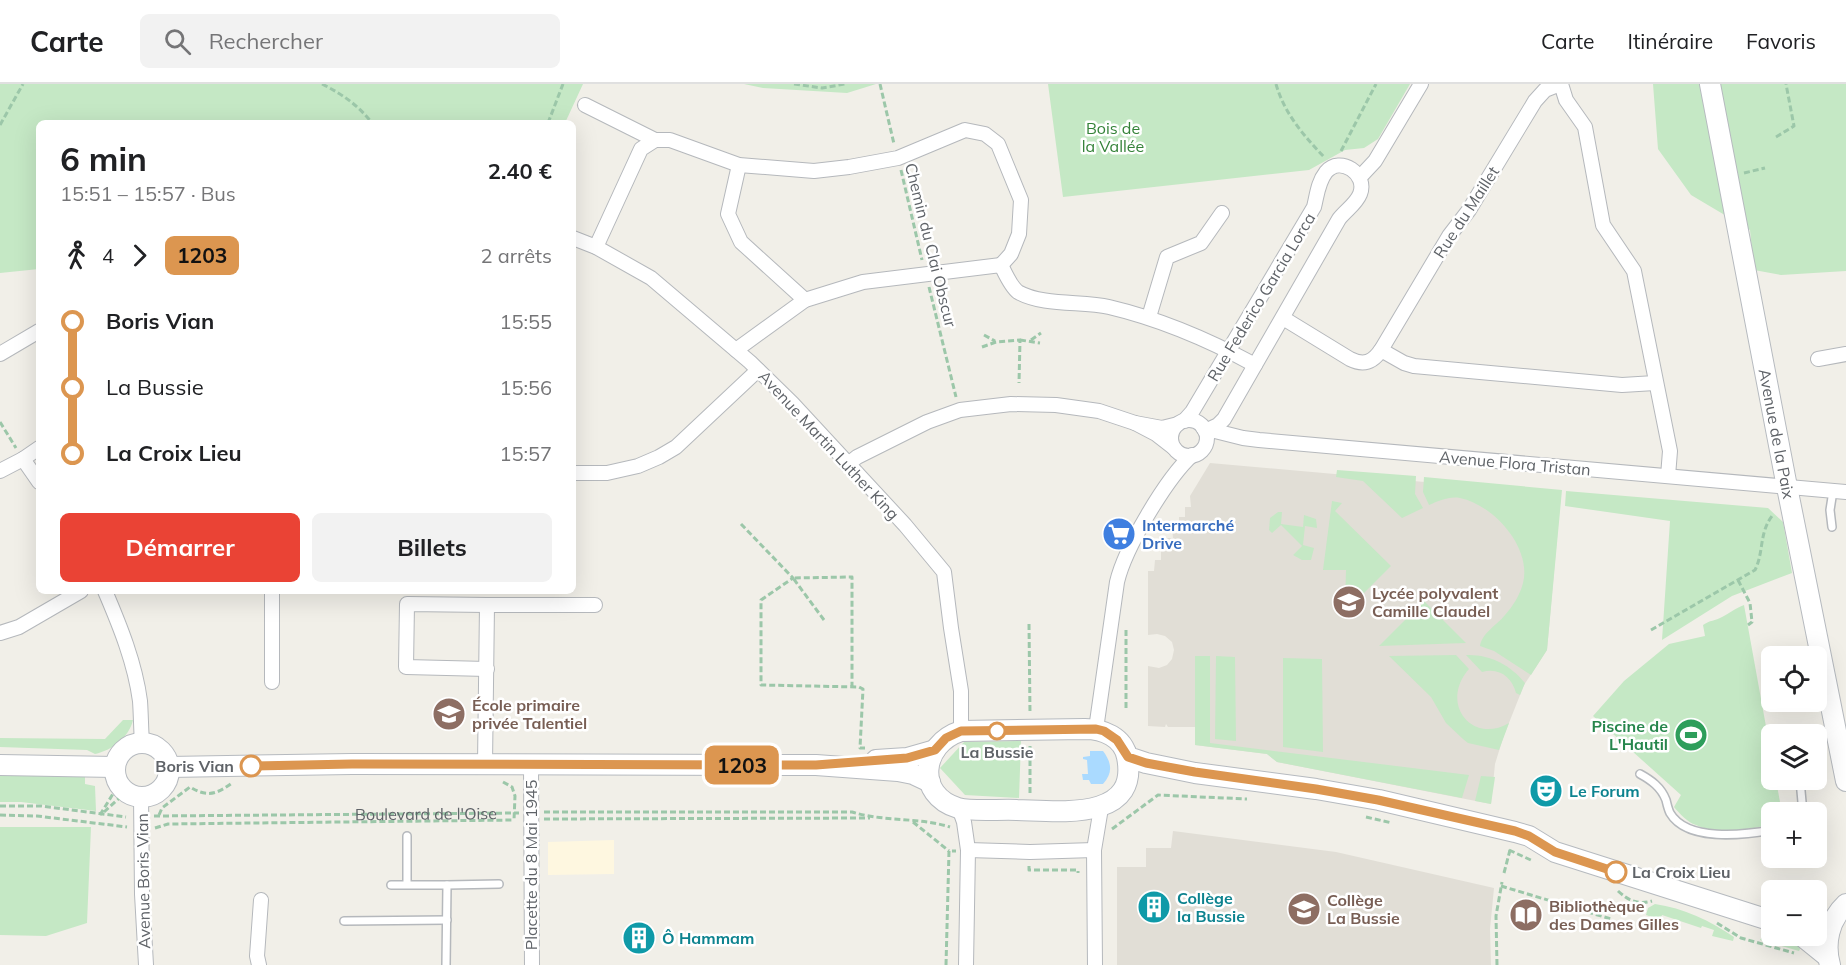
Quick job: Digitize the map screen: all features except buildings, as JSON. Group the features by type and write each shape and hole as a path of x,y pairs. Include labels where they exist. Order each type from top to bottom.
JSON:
{"main road":[{"name":"Avenue de la Paix","path":"1710,84 1846,782"},
{"path":"1127,754 1129,770 1125,786 1115,799 1101,807 1088,810 959,808 940,797 930,782 929,765 935,750 946,738 961,731 1096,729 1104,731 1117,740 1130,758 1146,763 1378,800 1515,831 1529,836 1555,852 1761,918"},
{"path":"0,765 125,785 154,794 163,787 169,767 158,749 142,743 134,744 124,750 118,758 125,785"},
{"path":"816,765 907,758 935,750"},
{"path":"169,767 352,764 490,772 531,764 816,765 898,771 913,774 930,782"},
{"path":"1125,786 1143,778 1195,772"},
{"path":"1827,916 1842,908"},
{"path":"1800,946 1829,961 1829,934 1842,908"}],"street":[{"name":"Rue Federico Garcia Lorca","path":"1206,429 1218,425 1224,418 1340,219 1358,198 1362,187 1360,177 1375,161 1420,84"},
{"name":"Rue du Maillet","path":"1382,350 1449,236 1469,210 1535,101 1545,90 1561,84 1566,100 1585,127 1603,225 1634,271 1670,451 1668,476"},
{"path":"585,105 655,140 670,140 739,165 814,171 849,167 898,158 965,130 986,134 998,144 1021,200 1018,234 1011,254 1001,265 862,282 805,300 736,350"},
{"path":"596,247 641,149 655,140"},
{"path":"739,165 728,214 741,242 805,300"},
{"path":"1334,166 1347,167 1360,177"},
{"name":"Rue Federico Garcia Lorca","path":"1181,423 1192,412 1229,351 1314,207 1320,181 1334,166"},
{"path":"1149,317 1167,257 1201,243 1222,213"},
{"name":"Avenue Martin Luther King","path":"576,239 596,247 651,278 736,350 792,403 905,525 944,572 961,691 961,731"},
{"path":"1001,265 1016,291 1035,299 1107,307 1149,317 1229,351 1255,365"},
{"path":"1283,318 1355,362 1372,361 1382,350 1414,366 1622,385 1655,383"},
{"path":"0,354 36,334"},
{"path":"1818,359 1846,354"},
{"path":"576,473 606,473 638,466 659,457 676,447 758,370"},
{"path":"847,465 857,457 927,422 960,410 1011,404 1056,405 1099,411 1136,423 1162,428 1195,421 1206,429 1240,438"},
{"path":"1224,418 1227,427 1240,438"},
{"path":"1136,423 1185,455 1198,453 1204,446 1206,429"},
{"path":"1175,473 1175,449 1171,436 1181,423"},
{"path":"1204,446 1222,440 1240,438"},
{"name":"Avenue Flora Tristan","path":"1240,438 1839,492"},
{"path":"0,471 36,450"},
{"path":"1096,729 1120,569 1127,551 1175,473 1192,455"},
{"path":"23,459 36,478"},
{"path":"0,633 19,627 76,594"},
{"path":"106,594 123,634 136,678 142,743"},
{"path":"272,594 272,682"},
{"path":"487,669 406,667 407,603 595,604"},
{"path":"487,605 490,772"},
{"name":"Placette du 8 Mai 1945","path":"531,764 532,965"},
{"name":"Avenue Boris Vian","path":"125,785 138,823 146,965"},
{"path":"1095,965 1094,850 1101,807"},
{"path":"959,808 964,822 968,850 966,965"},
{"path":"968,850 1030,852 1094,850"},
{"path":"259,965 257,956 261,900"}],"lane":[{"path":"1832,527 1830,510 1839,492"},
{"path":"1640,774 1654,782 1665,797 1671,814 1681,824 1695,831 1736,834 1761,831"},
{"path":"407,836 407,884"},
{"path":"391,885 499,884"},
{"path":"446,965 447,885"},
{"path":"344,921 447,920"}],"path":[{"path":"0,125 23,84"},
{"path":"322,84 340,93 360,108 370,120"},
{"path":"549,120 563,84"},
{"path":"794,84 822,88 845,84"},
{"name":"Chemin du Clai Obscur","path":"880,84 960,410"},
{"path":"1276,84 1278,92 1300,131 1334,166 1376,84"},
{"path":"1776,137 1794,126 1786,84"},
{"path":"1749,172 1765,168"},
{"path":"1031,340 1041,333"},
{"path":"984,335 996,342"},
{"path":"1019,383 1020,340"},
{"path":"982,346 1020,340 1040,342"},
{"path":"0,422 23,459"},
{"path":"1651,630 1755,570 1765,526 1772,516"},
{"path":"741,524 793,578 824,620"},
{"path":"852,686 852,577 793,578 762,600 761,685 852,686 863,689 860,748 871,748"},
{"path":"1738,580 1750,603 1752,622 1748,625"},
{"path":"1029,624 1030,721"},
{"path":"1126,626 1126,708"},
{"path":"1030,738 1030,800"},
{"path":"490,772 512,787 515,796 514,820"},
{"path":"159,816 162,808 190,787 202,794 213,793 239,778"},
{"path":"100,815 125,785"},
{"path":"100,815 125,785"},
{"path":"1102,829 1112,829 1158,795 1254,799"},
{"name":"Boulevard de l'Oise","path":"0,806 41,806 138,823"},
{"name":"Boulevard de l'Oise","path":"159,816 153,828 168,824 514,820 530,817 852,812 873,818"},
{"name":"Boulevard de l'Oise","path":"0,815 138,823 159,816 514,813 530,817 873,818"},
{"path":"1356,815 1400,824"},
{"path":"873,818 938,823 958,830"},
{"path":"911,820 949,851 968,850"},
{"path":"1498,848 1509,850 1539,863"},
{"path":"1504,873 1509,850"},
{"path":"946,965 949,851"},
{"path":"1029,870 1078,870 1078,882"},
{"path":"1497,965 1496,916 1501,884 1611,920"},
{"path":"1614,888 1626,898 1640,904 1657,900"},
{"path":"1714,921 1741,938 1761,941"}],"shaded area":[{"name":"Lycée polyvalent Camille Claudel","path":"1210,463 1561,494 1547,650 1524,685 1503,738 1495,764 1491,804 1277,762 1267,754 1195,745 1195,727 1168,727 1166,724 1165,727 1148,726 1148,666 1159,668 1167,665 1172,659 1174,650 1172,642 1165,636 1148,635 1148,571 1154,571 1155,560 1161,560 1161,550 1167,549 1167,538 1173,538 1172,528 1179,528 1179,517 1185,517 1185,507 1191,507 1190,496"},
{"name":"Collège La Bussie","path":"1173,831 1336,852 1494,888 1490,929 1491,965 1117,965 1117,867 1146,867 1146,848 1171,848"},
{"path":"614,840 614,874 548,875 548,842"}],"green space":[{"path":"0,84 583,84 566,120 36,120 36,269 0,273"},
{"path":"744,84 876,84 847,93 763,88"},
{"name":"Bois de la Vallée","path":"1048,84 1410,84 1378,139 1364,148 1345,150 1309,170 1063,197"},
{"path":"1653,84 1846,84 1846,271 1781,275 1754,270 1750,230 1691,195 1658,149"},
{"path":"1337,470 1416,476 1415,494 1423,508 1402,518 1363,481 1336,477"},
{"path":"1424,477 1562,490 1547,650 1531,675 1494,651 1480,646 1487,633 1511,608 1522,587 1524,570 1522,556 1516,543 1497,519 1473,502 1452,498 1429,505 1423,492"},
{"path":"1566,491 1768,508 1783,522 1792,573 1732,596 1662,640 1670,521 1565,506"},
{"path":"1332,501 1342,503 1335,511 1391,566 1349,608 1345,604 1346,570 1323,570"},
{"path":"1282,512 1281,524 1303,527 1304,515 1316,519 1317,528 1305,526 1303,545 1314,548 1311,560 1302,560 1293,555 1302,546 1281,525 1272,533 1269,530 1270,518"},
{"path":"1424,601 1466,643 1379,646"},
{"name":"Piscine de L'Hautil","path":"1744,605 1761,699 1761,712 1763,712 1766,724 1761,724 1761,790 1778,790 1780,802 1761,802 1761,826 1724,831 1705,828 1684,818 1674,807 1681,795 1593,716 1624,681 1669,644 1705,636 1703,625"},
{"path":"1456,655 1469,669 1461,682 1457,695 1464,717 1472,725 1483,729 1509,723 1499,750 1468,743 1463,739 1446,723 1431,697 1389,656"},
{"path":"1466,655 1483,656 1513,671 1525,683 1520,695 1516,693 1511,682 1504,675 1494,671 1482,672"},
{"path":"1195,656 1210,656 1210,743 1469,775 1462,798 1277,762 1267,754 1195,745"},
{"path":"1216,656 1235,657 1236,741 1215,739"},
{"path":"1283,658 1322,659 1323,752 1283,747"},
{"path":"123,720 133,720 124,737 114,746 95,754 87,750 0,747 0,738 105,739"},
{"path":"1021,741 1019,798 965,795 940,768 964,742"},
{"path":"0,774 85,775 85,784 95,786 96,811 21,802 0,802"},
{"path":"1481,776 1495,777 1491,804 1475,801"},
{"path":"0,827 91,827 87,923 46,936 0,935"},
{"path":"1655,904 1686,912 1706,921 1734,937 1733,941 1712,936 1714,930 1702,926 1701,928 1662,915 1660,920 1646,915 1648,908"},
{"path":"1781,946 1802,946 1799,951"}],"water":[{"path":"1090,751 1103,751 1108,760 1110,772 1103,784 1091,784 1089,780 1083,780 1082,774 1088,774 1087,760 1083,757 1090,756"}],"bus line":[{"name":"1203","path":"251,766 352,764 816,765 907,758 935,750 946,738 961,731 1096,729 1112,736 1121,744 1128,757 1135,760 1195,772 1378,800 1515,831 1529,836 1555,852 1616,872"}],"place":[{"name":"Intermarché Drive","path":"1119,534"},
{"name":"Lycée polyvalent Camille Claudel","path":"1349,602"},
{"name":"École primaire privée Talentiel","path":"449,714"},
{"name":"La Bussie","path":"997,731"},
{"name":"Piscine de L'Hautil","path":"1691,735"},
{"name":"Boris Vian","path":"251,766"},
{"name":"Le Forum","path":"1546,791"},
{"name":"La Croix Lieu","path":"1616,872"},
{"name":"Collège la Bussie","path":"1154,907"},
{"name":"Collège La Bussie","path":"1304,909"},
{"name":"Bibliothèque des Dames Gilles","path":"1526,915"},
{"name":"Ô Hammam","path":"639,938"}]}
